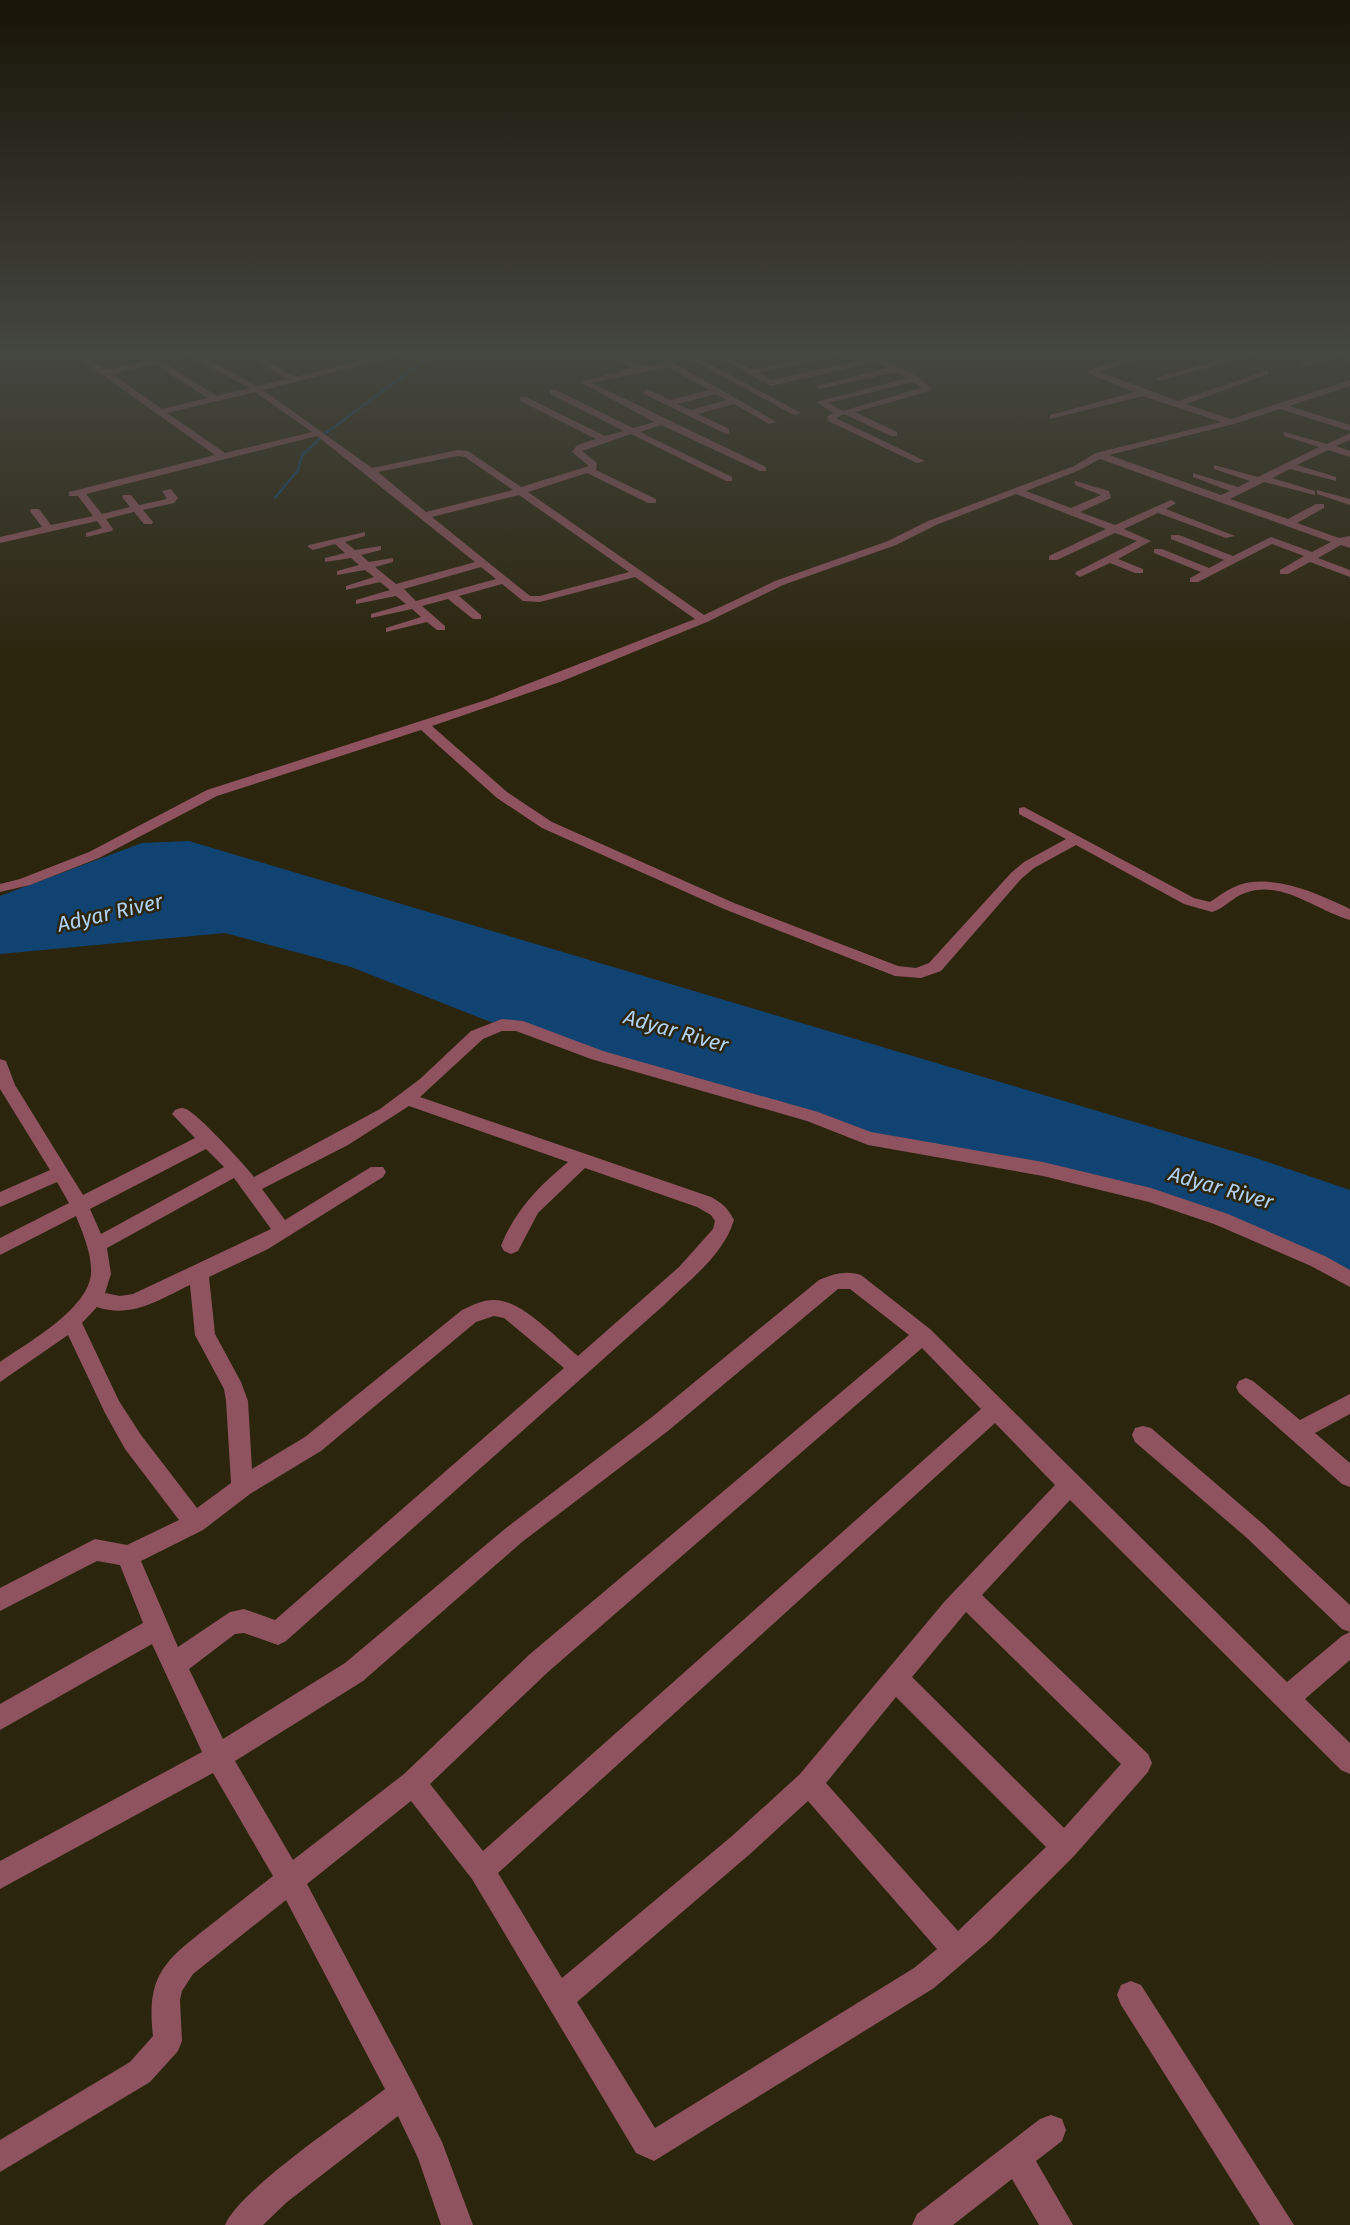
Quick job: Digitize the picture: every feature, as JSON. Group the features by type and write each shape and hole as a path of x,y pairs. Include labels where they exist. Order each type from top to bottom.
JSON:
{"street":[{"path":"90,535 108,531 76,493 216,458"},
{"path":"352,458 502,581 532,600 639,573"},
{"path":"370,471 438,458"},
{"path":"476,458 703,620"},
{"path":"422,516 522,491 589,470 594,465 585,458"},
{"path":"686,458 729,479"},
{"path":"739,458 763,469"},
{"path":"914,458 920,461"},
{"path":"0,888 25,882 94,855 212,793 543,684 703,620 779,583 892,543 932,523 1077,468 1094,458"},
{"path":"1107,458 1289,523 1347,540"},
{"path":"1221,499 1302,458"},
{"path":"1286,465 1333,480"},
{"path":"1217,467 1350,502"},
{"path":"589,470 652,501"},
{"path":"1196,475 1238,490"},
{"path":"1071,512 1107,496 1077,483"},
{"path":"1014,490 1146,541 1080,574"},
{"path":"1,539 173,499 167,491"},
{"path":"127,497 148,522"},
{"path":"1053,558 1171,503"},
{"path":"1289,523 1320,506"},
{"path":"1157,509 1230,536"},
{"path":"35,511 47,529"},
{"path":"1200,525 1175,537 1234,559"},
{"path":"313,547 361,534"},
{"path":"1194,580 1270,540 1350,574"},
{"path":"1284,572 1347,540"},
{"path":"338,541 441,628"},
{"path":"330,560 377,548"},
{"path":"1158,551 1210,572"},
{"path":"1155,565 1172,556"},
{"path":"1109,559 1139,571"},
{"path":"341,573 389,560"},
{"path":"360,602 481,564"},
{"path":"350,587 383,578"},
{"path":"375,616 502,581"},
{"path":"450,595 474,614 488,605"},
{"path":"390,630 430,618"},
{"path":"404,626 415,637"},
{"path":"422,724 502,795 547,825 729,906 895,971 912,974 926,972 935,967 1016,876 1029,865 1077,839"},
{"path":"1024,811 1189,901 1212,907 1245,888 1283,888 1325,902 1350,915"},
{"path":"250,1187 355,1131 407,1099 478,1032 496,1025 517,1025 597,1055 812,1116 868,1138 914,1148 1044,1168 1151,1195 1221,1219 1318,1261 1350,1279"},
{"path":"0,1065 3,1086 80,1208 101,1269 100,1284 94,1296 71,1321 0,1373"},
{"path":"174,1665 230,1624 244,1621 278,1633 657,1299 713,1243 723,1229 725,1220 718,1210 704,1202 407,1099"},
{"path":"181,1114 237,1168 283,1231"},
{"path":"0,1247 209,1139"},
{"path":"511,1246 517,1226 531,1205 583,1159"},
{"path":"95,1246 237,1168"},
{"path":"94,1296 108,1304 121,1306 136,1301 283,1231 377,1172"},
{"path":"0,1200 61,1174"},
{"path":"199,1273 205,1335 234,1388 237,1401 242,1487"},
{"path":"0,1877 218,1757 354,1672 514,1535 660,1424 826,1286 836,1281 854,1282 923,1335 1070,1485 1350,1761"},
{"path":"0,1600 95,1550 128,1556 195,1523 242,1487 313,1444 469,1316 486,1307 499,1307 511,1312 579,1369"},
{"path":"71,1321 112,1407 133,1442 195,1523"},
{"path":"0,2157 140,2072 168,2041 163,2004 171,1978 183,1964 414,1783 539,1663 923,1335"},
{"path":"1246,1387 1350,1477"},
{"path":"1298,1432 1350,1403"},
{"path":"481,1870 997,1408"},
{"path":"1143,1435 1255,1531 1350,1621"},
{"path":"560,1998 741,1845 809,1783 966,1595 1070,1485"},
{"path":"128,1556 174,1665 218,1757 290,1880 403,2094 431,2153 457,2225"},
{"path":"414,1783 481,1870 626,2111 647,2142 654,2146 924,1978 1065,1847 1139,1763 966,1595"},
{"path":"0,1718 158,1628"},
{"path":"1288,1698 1350,1644"},
{"path":"894,1678 1065,1847"},
{"path":"809,1783 956,1950"},
{"path":"1131,1995 1278,2225"},
{"path":"241,2225 276,2191 403,2094"},
{"path":"928,2225 1052,2130"},
{"path":"1016,2157 1057,2225"}],"water":[{"name":"Adyar River","path":"189,841 1256,1158 1350,1190 1350,1280 1129,1188 817,1124 488,1021 351,967 225,933 0,954 0,896 142,843"}],"waterway":[{"path":"275,498 298,470 301,458"}]}
